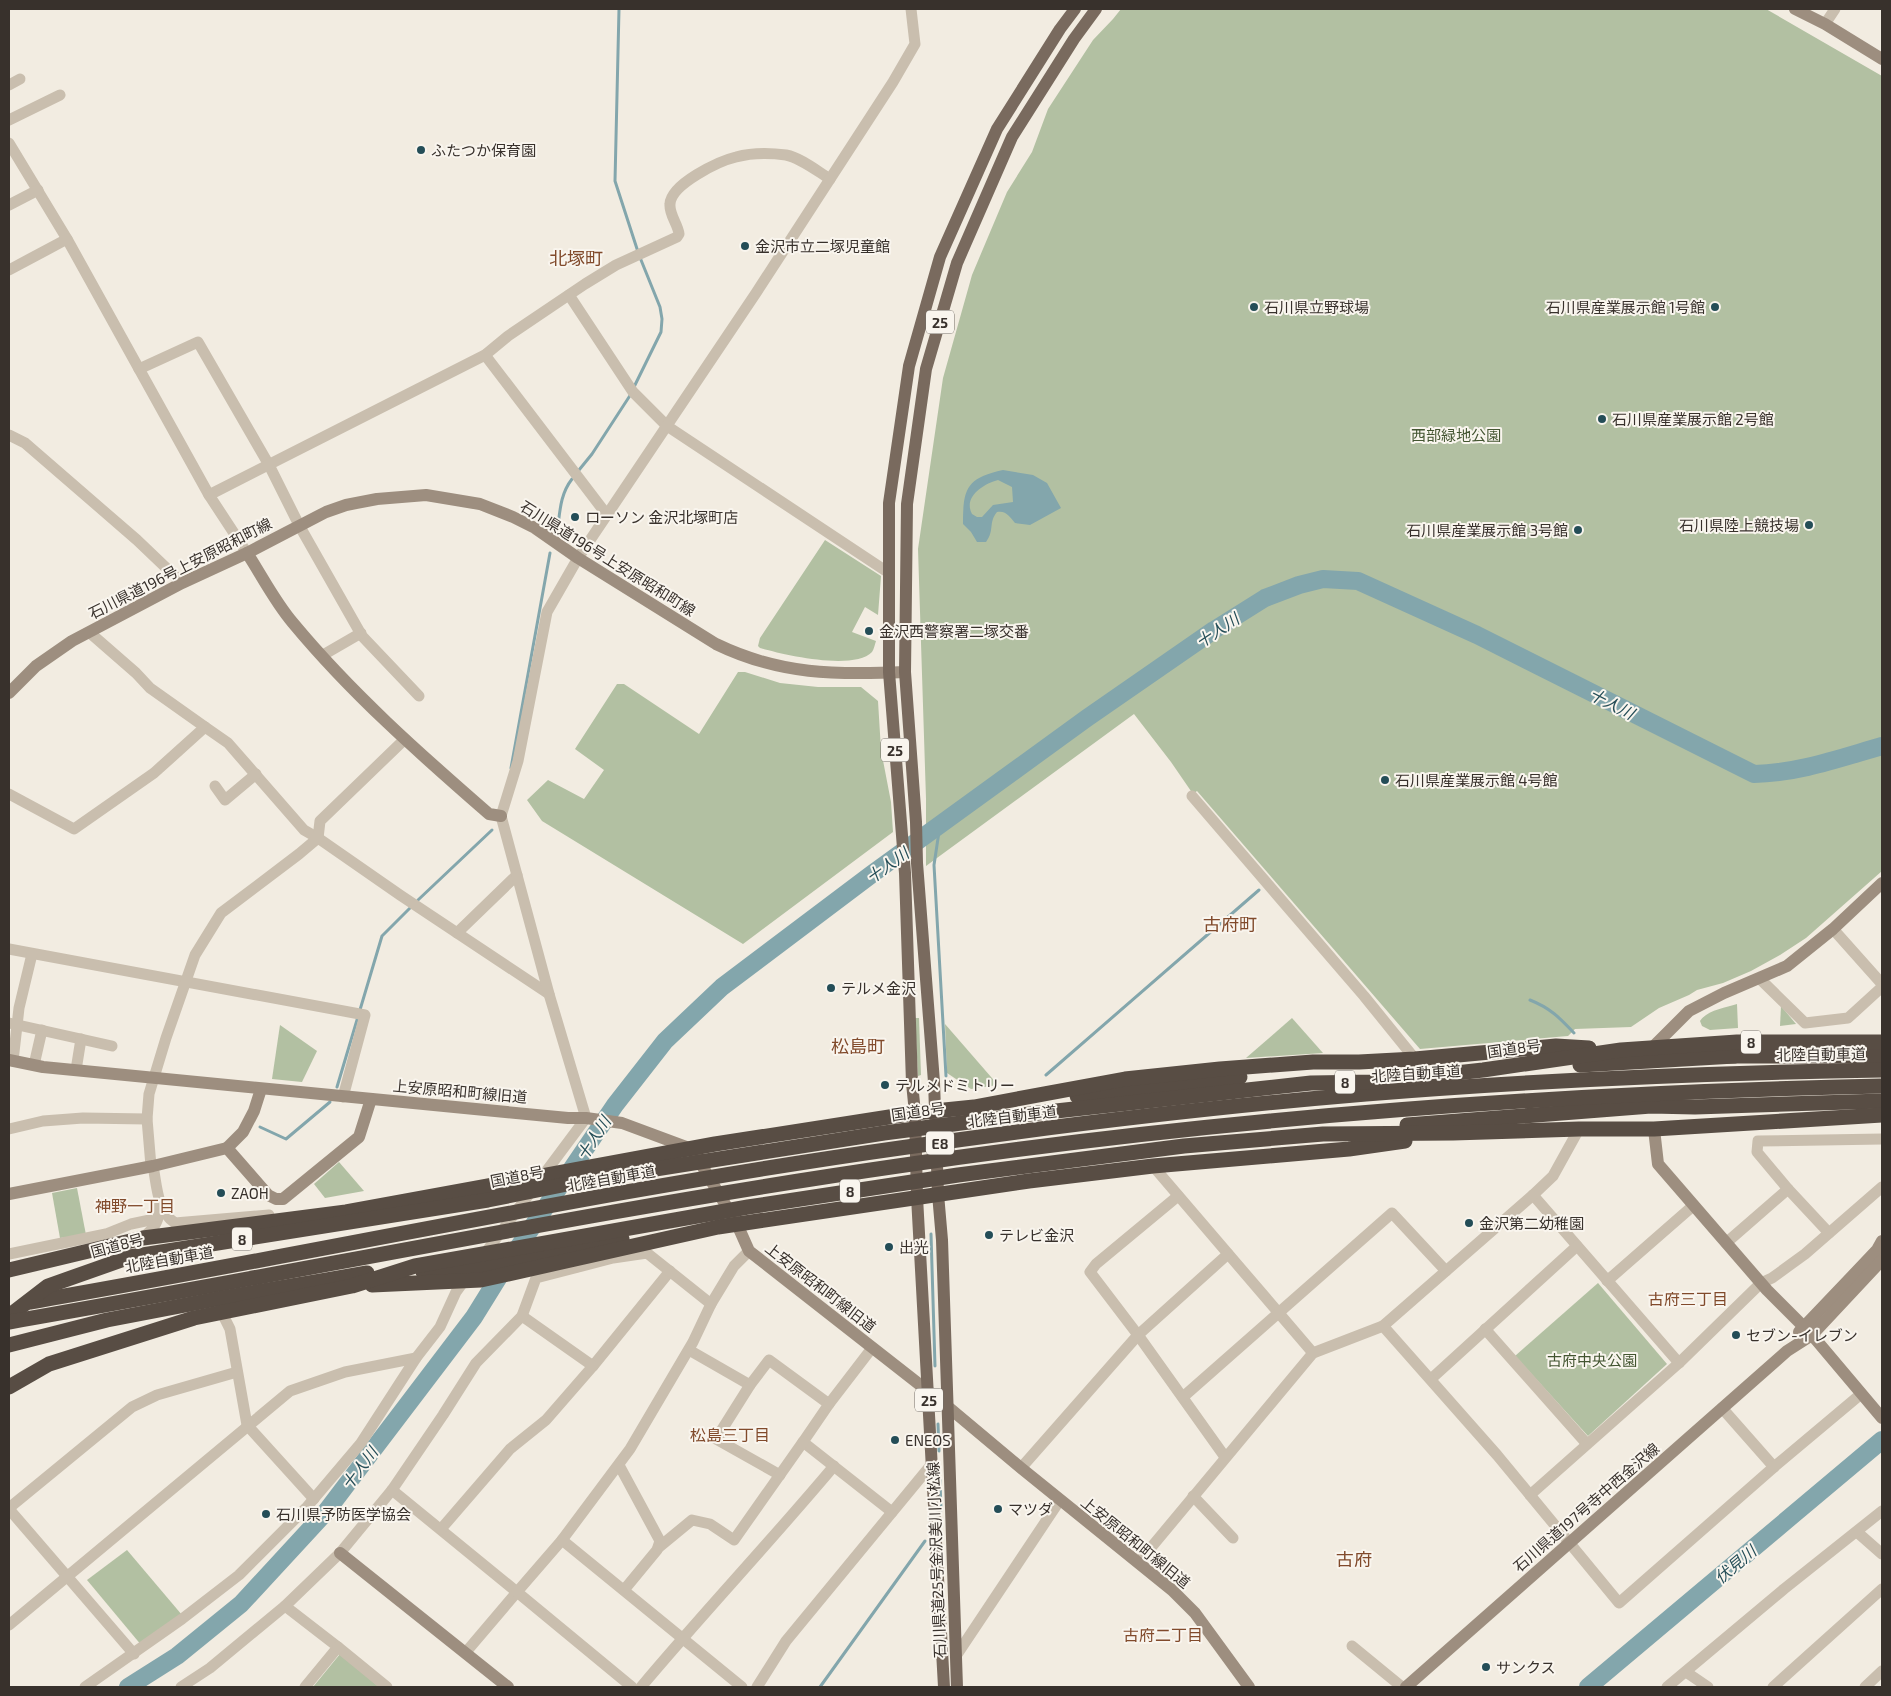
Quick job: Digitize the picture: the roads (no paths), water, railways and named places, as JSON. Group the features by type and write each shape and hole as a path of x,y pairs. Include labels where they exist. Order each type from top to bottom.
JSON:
{"highway":[{"name":"国道8号","path":"9,1316 48,1286 130,1257 488,1200 592,1179 884,1133 1038,1113 1311,1083 1376,1082 1483,1070 1621,1050 1737,1042 1850,1049 1882,1042"},
{"path":"9,1270 142,1238 346,1212 629,1159 915,1113 974,1107 1125,1079 1220,1069 1313,1062 1415,1059 1556,1046 1621,1050"},
{"path":"1651,1048 1735,1056"},
{"path":"1011,1100 1099,1095 1282,1072 1367,1078 1850,1049 1882,1056"},
{"name":"北陸自動車道","path":"9,1305 734,1175 898,1148 1112,1121 1256,1104 1396,1092 1614,1078 1882,1070"},
{"name":"E8","path":"9,1322 776,1184 1034,1148 1242,1123 1382,1110 1616,1095 1882,1086"},
{"path":"1323,1134 1387,1126 1651,1106 1694,1107 1882,1101"},
{"path":"1654,1129 1657,1123 1670,1113 1694,1107"},
{"name":"8","path":"9,1387 49,1364 194,1318 352,1286 415,1266 457,1257 748,1207 958,1175 1167,1148 1323,1134 1654,1129 1882,1115"},
{"name":"8","path":"352,1286 481,1280 517,1273 536,1274 709,1229 737,1224 1029,1181 1153,1166 1348,1149 1453,1133"},
{"path":"130,1257 146,1250 251,1225"},
{"path":"9,1345 82,1326 222,1298 362,1274 381,1271 430,1272 455,1270 629,1238 709,1229"},
{"path":"36,1338 194,1318"}],"main road":[{"name":"25","path":"889,672 888,573 890,503 909,366 940,257 997,129 1060,29 1075,9"},
{"name":"25","path":"905,672 907,504 926,370 946,298 957,263 1012,137 1074,39 1096,9"},
{"name":"石川県道25号金沢美川小松線","path":"889,672 905,873 917,1197 944,1687"},
{"name":"石川県道25号金沢美川小松線","path":"905,672 942,1240 957,1687"}],"street":[{"path":"85,1687 182,1620 239,1575 314,1499 361,1442 416,1358 440,1328 456,1292 586,1118 501,816 518,761 547,612 578,558 893,82 915,44 911,9"},
{"path":"1796,9 1825,24 1882,59"},
{"path":"1825,24 1835,9"},
{"path":"9,85 20,79"},
{"path":"9,120 60,95"},
{"path":"10,147 67,239 210,495 292,622 354,690 405,739 489,814 501,816"},
{"path":"210,495 485,355 508,336 616,265 677,236 679,228 672,216 670,204 675,194 702,171 737,156 788,155 830,179"},
{"path":"9,205 38,190"},
{"path":"9,270 67,239"},
{"path":"570,295 633,392 667,426 888,573"},
{"path":"140,369 198,342 361,633 419,696"},
{"path":"485,355 607,515"},
{"path":"9,435 25,443 137,540 182,583"},
{"name":"石川県道196号上安原昭和町線","path":"9,693 36,666 53,653 89,632 182,583 247,553 326,512 346,505 377,499 426,495 480,504 535,528 578,558 716,644 739,656 782,668 831,674 905,672"},
{"path":"89,632 136,672 150,688 228,743 304,830 550,994"},
{"path":"323,655 361,633"},
{"path":"9,794 74,829 154,772 205,727"},
{"path":"142,1238 156,1226 160,1214 151,1166 147,1119 149,1094 153,1077 195,955 220,913 318,838 320,821 405,739"},
{"path":"215,786 225,800 256,774"},
{"path":"1192,796 1311,934 1415,1059"},
{"path":"457,933 517,876"},
{"path":"1651,1048 1689,1011 1724,993 1787,966 1834,929 1882,883"},
{"path":"1759,978 1805,1023 1848,1018 1882,986 1834,929"},
{"path":"9,949 365,1015 343,1097"},
{"path":"11,1060 14,1024 20,1008 32,954"},
{"path":"14,1024 112,1046"},
{"path":"34,1065 42,1030"},
{"path":"76,1070 81,1039"},
{"name":"上安原昭和町線旧道","path":"11,1060 34,1065 261,1090 568,1118 586,1118 622,1123 692,1149 737,1224 749,1251 929,1391 1172,1590 1195,1613 1249,1687"},
{"path":"9,1194 151,1166 227,1148 243,1132 254,1111 261,1090"},
{"path":"227,1148 268,1195 276,1199 283,1199 358,1137 370,1099"},
{"path":"9,1129 43,1122 83,1118 147,1119"},
{"path":"1138,1562 1313,1353 1383,1326 1553,1176 1579,1129"},
{"path":"1654,1129 1658,1164 1761,1283 1808,1331 1882,1418"},
{"path":"1829,1233 1757,1152 1758,1141 1882,1139"},
{"path":"151,1166 161,1206 167,1218 175,1223 263,1215 316,1215"},
{"path":"1153,1166 1313,1353"},
{"path":"1530,1495 1679,1363 1761,1283 1772,1278 1805,1254 1882,1187"},
{"path":"1726,1243 1788,1189"},
{"path":"1533,1195 1679,1363"},
{"path":"1178,1196 1096,1264 1090,1272 1138,1335 1225,1457"},
{"path":"1607,1280 1694,1205"},
{"path":"1182,1397 1392,1213 1446,1271"},
{"path":"9,1254 106,1234 131,1224 150,1220"},
{"name":"石川県道197号寺中西金沢線","path":"1808,1331 1878,1250 1882,1241"},
{"path":"1431,1379 1577,1246"},
{"path":"466,1652 562,1540 630,1449 689,1350 711,1304 734,1266 749,1251"},
{"path":"181,1687 210,1668 285,1606 340,1553 392,1490 476,1363 522,1316 536,1274 647,1253 711,1304"},
{"path":"1021,1468 1138,1335 1228,1254"},
{"name":"石川県道197号寺中西金沢線","path":"1406,1687 1787,1351 1882,1260"},
{"path":"441,1529 510,1449 546,1420 593,1366 670,1271"},
{"path":"222,1313 230,1329 247,1426 314,1499"},
{"path":"522,1316 593,1366"},
{"path":"1383,1326 1530,1495 1619,1603 1774,1466 1864,1397"},
{"path":"1485,1329 1587,1444"},
{"path":"624,1590 658,1548 692,1520 710,1524 734,1540 829,1404 872,1348"},
{"path":"689,1350 750,1386"},
{"path":"9,1625 290,1391 345,1372 416,1358"},
{"path":"780,1475 716,1439 750,1386 769,1360 829,1404"},
{"path":"134,1654 9,1509 132,1407 157,1395 237,1372"},
{"path":"1722,1408 1774,1466"},
{"path":"803,1442 892,1512"},
{"path":"618,1465 660,1541 658,1548"},
{"path":"757,1687 786,1641 931,1465"},
{"path":"641,1687 834,1466"},
{"path":"392,1490 632,1687"},
{"path":"1193,1496 1233,1538"},
{"path":"956,1656 1060,1500"},
{"path":"1667,1687 1791,1583 1882,1511"},
{"path":"1857,1532 1882,1554"},
{"path":"562,1540 742,1687"},
{"path":"340,1553 508,1687"},
{"path":"1773,1687 1882,1589"},
{"path":"285,1606 387,1687"},
{"path":"1352,1646 1402,1687"},
{"path":"305,1687 338,1648"},
{"path":"1865,1687 1882,1671"},
{"path":"1686,1672 1708,1687"}],"water":[{"path":"1003,470 1033,475 1047,483 1061,508 1030,525 1015,523 1005,513 997,512 994,516 989,538 986,542 977,542 963,524 964,502 969,487 974,481","holes":["998,480 1012,487 1013,502 993,505 982,517 972,514 970,502 972,497 981,488"]}],"waterway":[{"path":"619,9 615,181 639,255 660,307 662,319 661,332 633,389"},
{"path":"579,470 592,454 631,394"},
{"path":"558,526 563,496 572,479"},
{"path":"511,768 550,553"},
{"name":"十人川","path":"128,1687 177,1656 241,1604 325,1513 474,1317 505,1267 615,1105 665,1041 722,987 872,874 1087,718 1214,630 1265,598 1299,585 1323,579 1358,581 1477,635 1754,774 1803,768 1882,746"},
{"path":"940,825 934,865 946,1076"},
{"path":"418,900 492,830"},
{"path":"1046,1075 1259,890"},
{"path":"337,1087 382,936 410,908"},
{"path":"1530,1000 1554,1014 1574,1033"},
{"path":"260,1127 286,1139 330,1102"},
{"path":"931,1234 935,1366"},
{"path":"938,1424 939,1451"},
{"name":"伏見川","path":"1588,1687 1882,1440"},
{"path":"940,1480 941,1510"},
{"path":"820,1687 925,1541"}],"place":[{"name":"ふたつか保育園","path":"421,150"},
{"name":"金沢市立二塚児童館","path":"745,246"},
{"name":"石川県立野球場","path":"1254,307"},
{"name":"石川県産業展示館 1号館","path":"1715,307"},
{"name":"石川県産業展示館 2号館","path":"1602,419"},
{"name":"ローソン 金沢北塚町店","path":"575,517"},
{"name":"石川県陸上競技場","path":"1809,525"},
{"name":"石川県産業展示館 3号館","path":"1578,530"},
{"name":"金沢西警察署二塚交番","path":"869,631"},
{"name":"石川県産業展示館 4号館","path":"1385,780"},
{"name":"テルメ金沢","path":"831,988"},
{"name":"テルメドミトリー","path":"885,1085"},
{"name":"ZAOH","path":"221,1193"},
{"name":"金沢第二幼稚園","path":"1469,1223"},
{"name":"テレビ金沢","path":"989,1235"},
{"name":"出光","path":"889,1247"},
{"name":"セブン-イレブン","path":"1736,1335"},
{"name":"ENEOS","path":"895,1440"},
{"name":"マツダ","path":"998,1509"},
{"name":"石川県予防医学協会","path":"266,1514"},
{"name":"サンクス","path":"1486,1667"}],"district":[{"name":"北塚町","path":"576,258"},
{"name":"古府町","path":"1230,924"},
{"name":"松島町","path":"858,1046"},
{"name":"神野一丁目","path":"135,1205"},
{"name":"古府三丁目","path":"1688,1298"},
{"name":"松島三丁目","path":"730,1434"},
{"name":"古府","path":"1354,1559"},
{"name":"古府二丁目","path":"1163,1634"}],"park label":[{"name":"西部緑地公園","path":"1456,435"},
{"name":"古府中央公園","path":"1592,1360"}]}
